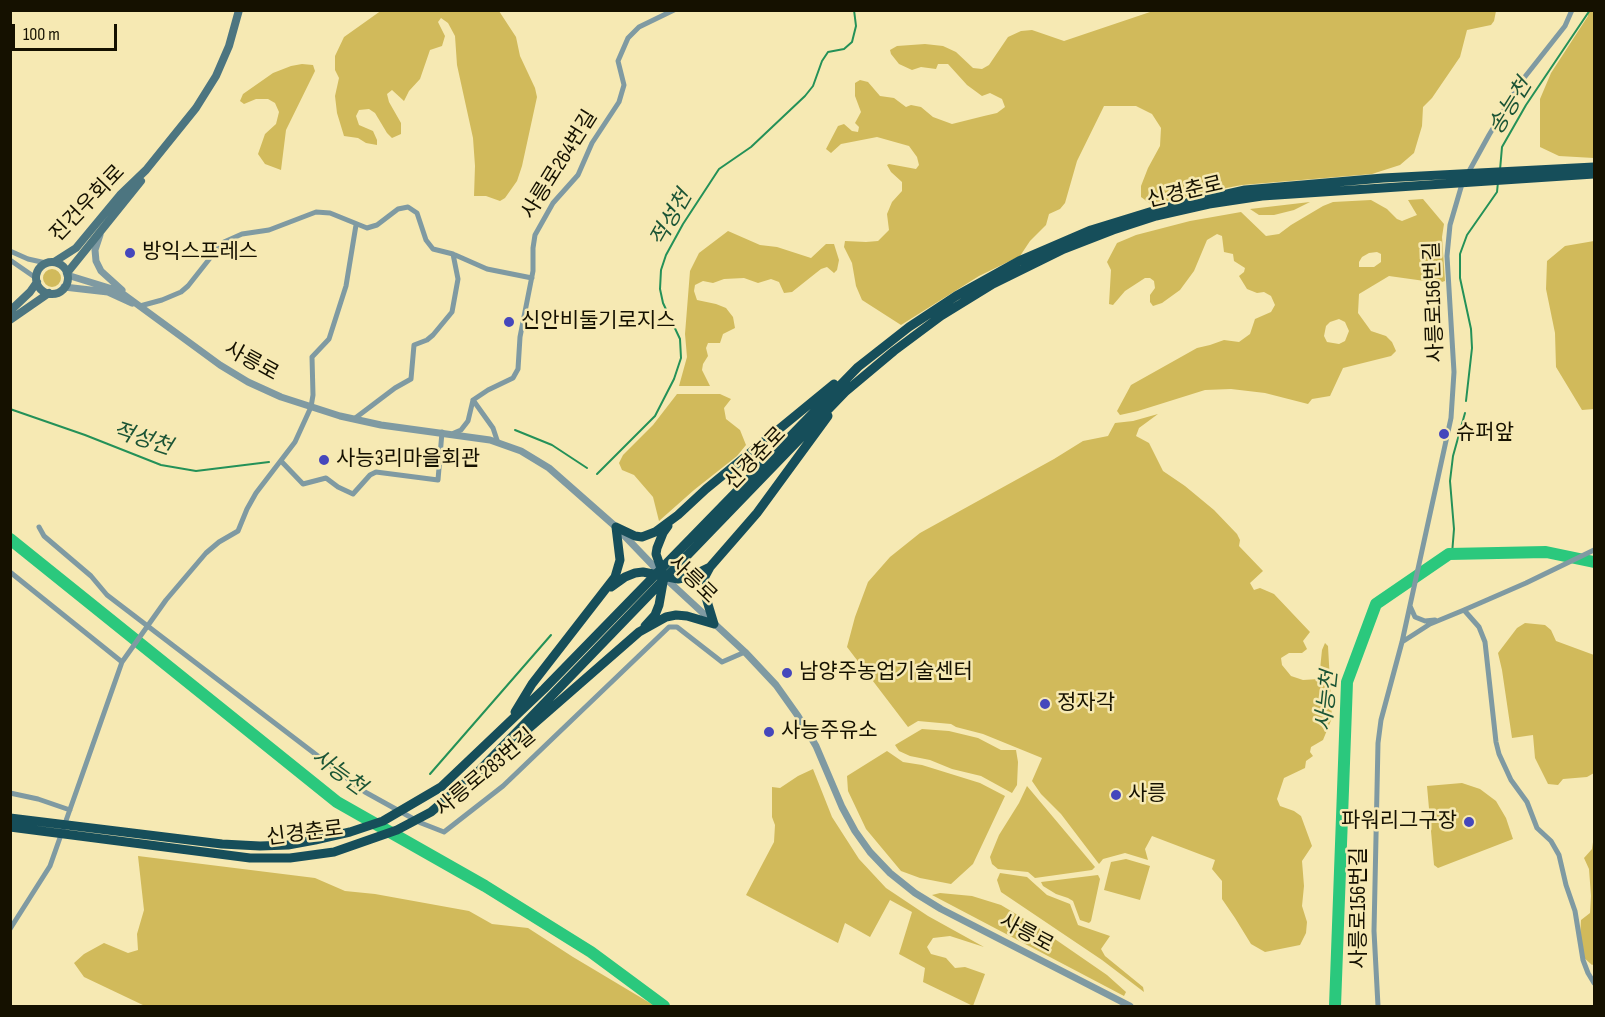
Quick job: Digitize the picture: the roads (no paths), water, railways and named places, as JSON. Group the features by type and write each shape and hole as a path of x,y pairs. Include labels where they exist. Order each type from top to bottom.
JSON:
{"highway":[{"name":"신경춘로","path":"679,556 845,392 894,351 941,316 993,285 1064,249 1156,216 1209,204 1384,183 1594,167"},
{"name":"신경춘로","path":"10,818 70,830 260,846 288,845 315,840 383,821 441,787 544,689 646,590 858,367 909,327 956,296 1019,261 1091,230 1156,210 1245,190 1594,174"},
{"path":"500,750 518,738 639,632 655,615 664,577 656,554 657,548 663,532 678,515 706,489 819,396 858,367"},
{"path":"714,624 703,580 710,567 757,513 845,392"},
{"path":"616,527 642,537 655,532 678,515"},
{"path":"507,723 532,684 604,593 619,568 620,550 616,527"},
{"path":"604,593 634,573 643,572 678,579 689,577 710,567"},
{"name":"신경춘로","path":"70,830 200,853 250,858 290,858 334,852 398,830 431,812 478,772 646,590"},
{"path":"639,632 676,615 714,624"},
{"name":"신경춘로","path":"10,827 55,828"}],"main road":[{"name":"진건우회로","path":"50,263 76,248 120,195 146,170 196,108 216,76 229,46 239,10"},
{"name":"진건우회로","path":"67,274 143,179 146,170"},
{"path":"10,311 30,292 38,271 50,263 62,266 67,274 64,287 60,291 49,293 10,320"},
{"path":"36,280 39,287 49,293"}],"street":[{"name":"사릉로264번길","path":"473,400 488,390 508,382 516,374 521,326 532,278 533,241 547,211 578,175 592,142 622,96 624,85 618,61 628,38 639,27 674,10"},
{"name":"사릉로156번길","path":"1378,1006 1374,939 1377,754 1382,720 1402,642 1420,552 1448,435 1453,398 1454,360 1447,267 1447,245 1452,215 1462,184 1512,95 1534,63 1565,26 1572,10"},
{"path":"106,225 97,242 96,261 101,271 140,306 181,292 218,248 242,234 269,230 316,212 330,213 356,225 372,227 398,209 408,207 417,213 429,245 438,251 487,269 532,278"},
{"path":"10,929 50,866 122,662 166,600 206,553 238,531 251,501 295,442 311,407 314,387 312,357 328,342 339,309 350,270 356,225"},
{"path":"10,251 28,259 50,263"},
{"path":"354,419 395,388 411,379 414,345 433,335 452,312 458,279 453,255"},
{"path":"10,260 36,280"},
{"name":"사릉로","path":"67,274 119,291 233,374 281,397 381,425 475,436 498,442 549,468 616,527 664,577 770,678 798,716 816,746 842,807 855,831 870,852 895,878 941,909 1130,1006"},
{"name":"사릉로","path":"64,287 108,292 140,306"},
{"path":"454,433 461,430 468,421 473,400"},
{"path":"473,400 493,428 498,442"},
{"path":"281,461 303,484 326,478 353,494 376,472 438,480 442,432"},
{"name":"사릉로283번길","path":"39,527 44,536 91,576 107,595 365,792 421,823 444,832 504,786 669,627 677,627 722,662 745,652"},
{"path":"1402,642 1442,619 1526,583 1594,550"},
{"path":"10,572 122,662"},
{"path":"1411,600 1410,609 1415,617 1425,621 1442,619"},
{"path":"1464,610 1479,627 1485,642 1499,754 1511,780 1527,802 1538,828 1551,842 1558,855 1575,911 1578,939 1585,967 1594,983"},
{"path":"10,793 38,799 70,810"}],"waterway":[{"name":"적성천","path":"597,474 655,416 674,379 681,358 680,339 663,303 660,289 661,270 666,255 683,224 719,169 751,147 805,96 813,86 822,61 828,52 844,49 852,42 856,26 854,10"},
{"name":"송능천","path":"1500,170 1502,147 1526,105 1590,10"},
{"name":"송능천","path":"1466,401 1472,348 1471,329 1460,278 1460,254 1467,235 1497,192 1498,182"},
{"name":"적성천","path":"10,409 161,465 196,471 269,462"},
{"name":"송능천","path":"1452,554 1454,529 1450,481 1453,456 1465,413"},
{"name":"적성천","path":"515,430 552,445 587,468"},
{"name":"사능천","path":"10,539 337,802 485,886 591,952 664,1006"},
{"name":"사능천","path":"1335,1006 1347,682 1376,604 1449,554 1546,552 1594,562"},
{"path":"430,774 551,635"}],"place":[{"name":"방익스프레스","path":"130,253"},
{"name":"신안비둘기로지스","path":"509,322"},
{"name":"슈퍼앞","path":"1444,434"},
{"name":"사능3리마을회관","path":"324,460"},
{"name":"남양주농업기술센터","path":"787,673"},
{"name":"정자각","path":"1045,704"},
{"name":"사능주유소","path":"769,732"},
{"name":"사릉","path":"1116,795"},
{"name":"파워리그구장","path":"1469,822"}]}
